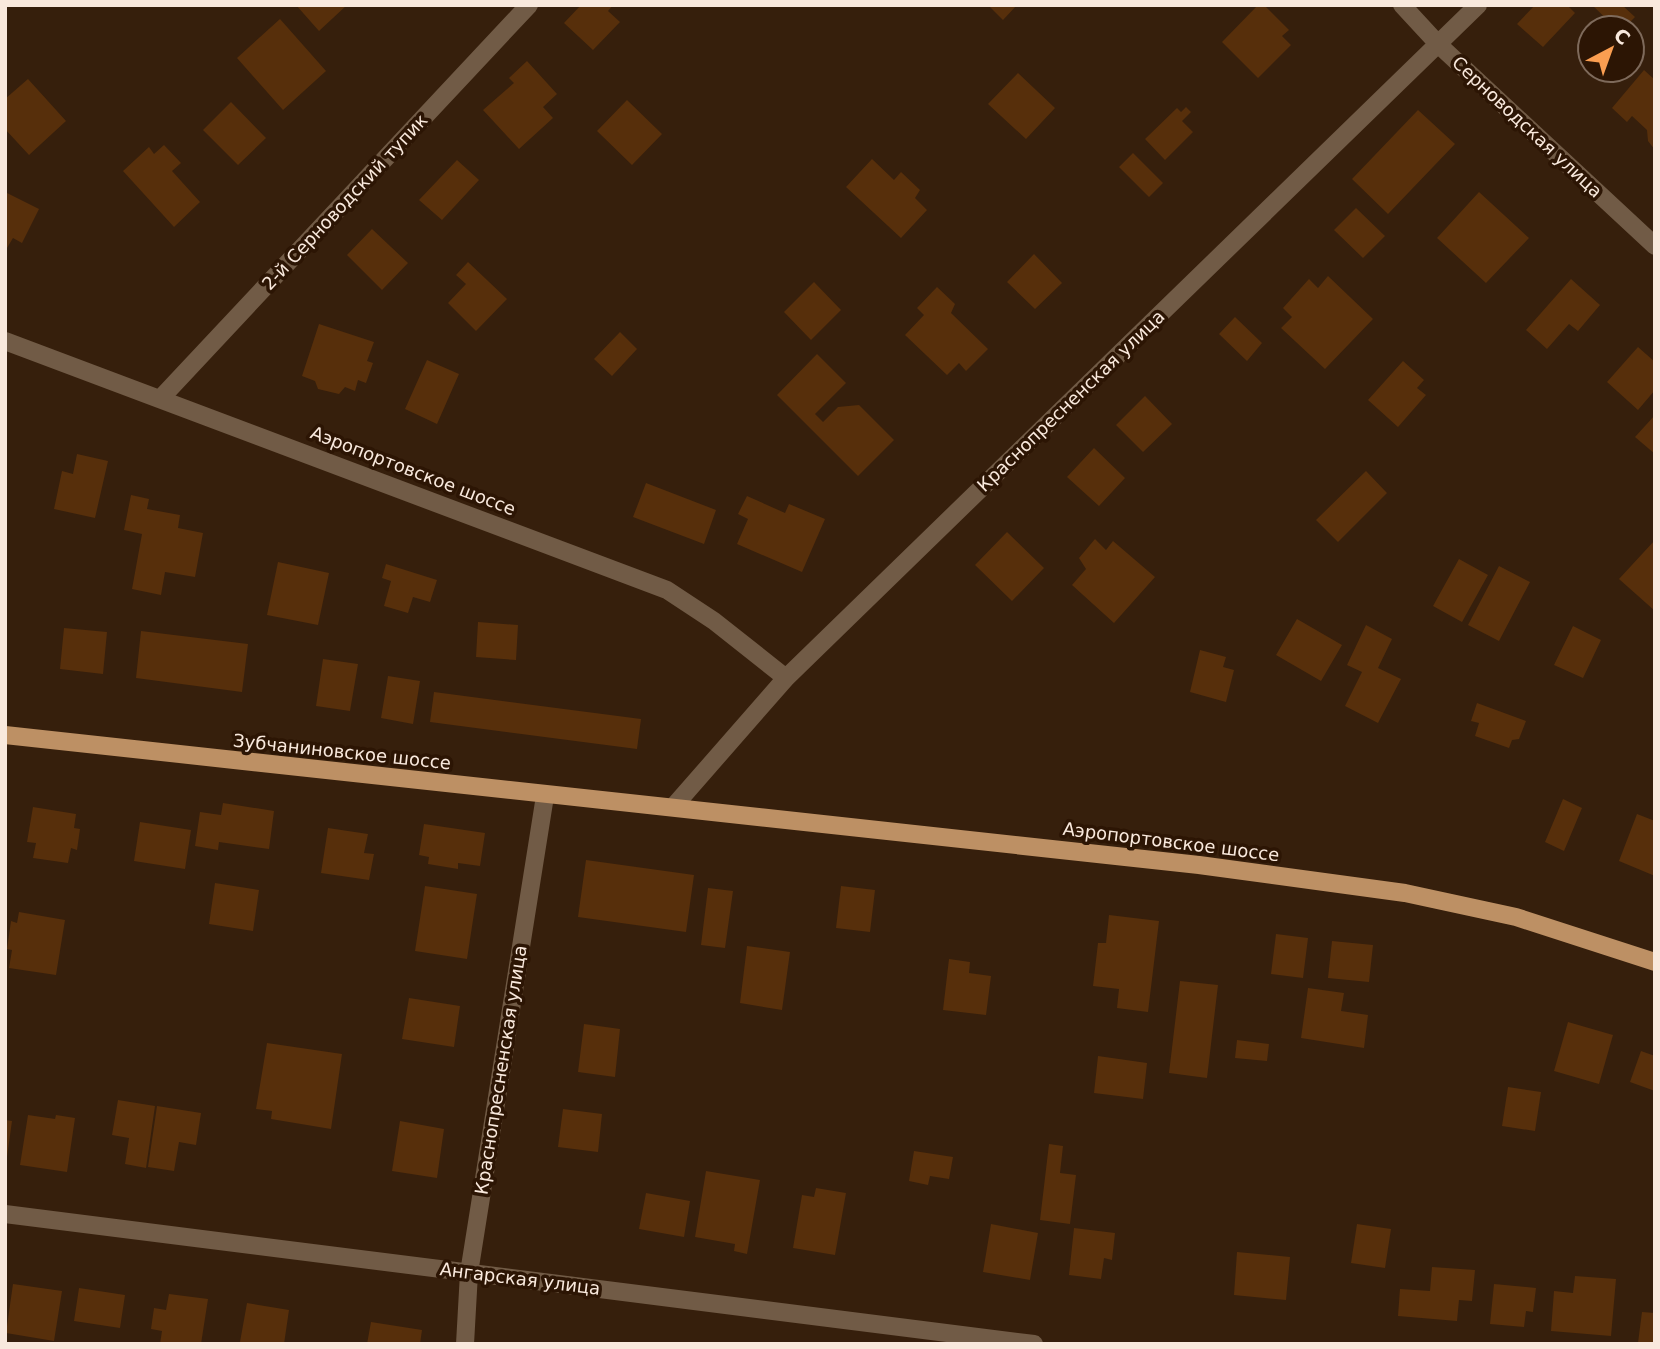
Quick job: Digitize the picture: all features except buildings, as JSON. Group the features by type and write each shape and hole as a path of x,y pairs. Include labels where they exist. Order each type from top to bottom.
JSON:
{"main road":[{"name":"Зубчаниновское шоссе","path":"5,735 545,796 674,806"},
{"name":"Аэропортовское шоссе","path":"674,806 1199,865 1405,892 1516,917 1655,962"}],"street":[{"name":"2-й Серноводский тупик","path":"161,398 529,5"},
{"name":"Серноводская улица","path":"1402,5 1440,45 1655,246"},
{"name":"Краснопресненская улица","path":"674,806 786,678 1440,45 1478,5"},
{"name":"Аэропортовское шоссе","path":"5,341 667,590 714,621 786,678"},
{"name":"Краснопресненская улица","path":"465,1344 469,1273 545,796"},
{"name":"Ангарская улица","path":"5,1214 1034,1344"}]}
